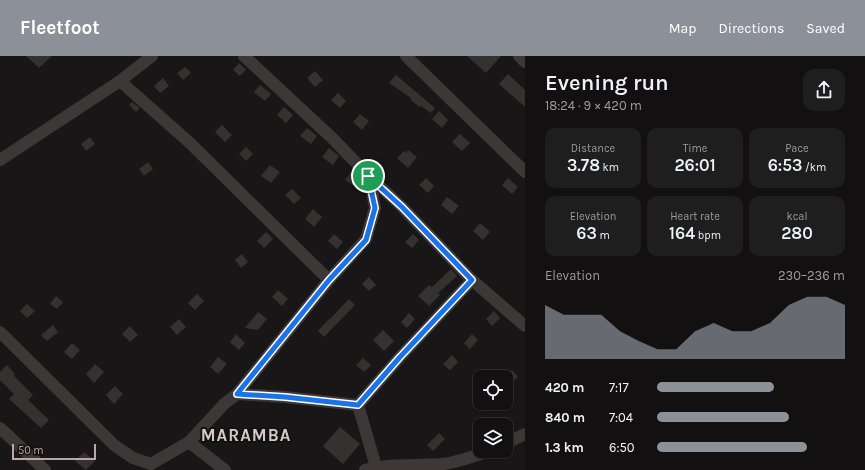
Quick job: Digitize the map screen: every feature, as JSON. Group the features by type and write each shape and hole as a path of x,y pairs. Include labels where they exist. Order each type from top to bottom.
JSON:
{"street":[{"path":"0,160 120,81 152,56"},
{"path":"244,56 331,137 368,176 402,207 472,280 525,326"},
{"path":"406,56 525,172"},
{"path":"519,56 525,62"},
{"path":"120,81 190,143 329,280"},
{"path":"0,332 114,445 148,467 189,442 224,404 237,394 329,280 366,240 375,208 368,176"},
{"path":"358,405 400,357 472,280"},
{"path":"237,394 285,397 358,405"},
{"path":"358,405 373,469 405,464 444,464 473,456"},
{"path":"0,428 45,470"},
{"path":"513,440 525,434"},
{"path":"189,442 225,470"}],"building":[{"path":"26,56 52,56 39,68"},
{"path":"467,56 501,56 486,73"},
{"path":"239,63 246,70 240,76 233,70"},
{"path":"185,67 191,73 183,80 177,73"},
{"path":"315,71 323,80 315,87 307,78"},
{"path":"508,74 525,90 525,107 499,84"},
{"path":"396,75 435,108 431,113 421,106 419,107 410,99 411,98 389,83"},
{"path":"163,78 169,86 160,93 154,86"},
{"path":"260,85 271,94 265,101 254,92"},
{"path":"338,93 346,101 340,108 331,100"},
{"path":"132,102 140,108 136,112 129,105"},
{"path":"284,107 293,115 286,123 277,115"},
{"path":"439,111 448,120 442,128 432,119"},
{"path":"360,114 369,121 362,130 353,122"},
{"path":"222,125 232,135 225,142 215,132"},
{"path":"307,128 317,136 311,144 300,136"},
{"path":"460,134 470,143 462,151 452,142"},
{"path":"90,137 95,144 86,151 81,144"},
{"path":"246,147 253,154 246,161 239,154"},
{"path":"329,148 339,156 333,165 322,157"},
{"path":"408,150 417,157 408,168 397,158 404,151 406,153"},
{"path":"148,162 153,169 144,176 139,169"},
{"path":"270,165 280,172 271,183 261,176"},
{"path":"351,172 360,179 354,186 345,180"},
{"path":"426,178 434,186 428,193 419,185"},
{"path":"508,178 518,187 512,194 502,185"},
{"path":"292,189 301,198 294,204 285,195"},
{"path":"447,197 459,206 452,214 441,205"},
{"path":"313,209 322,217 314,227 305,219"},
{"path":"480,223 490,232 483,240 473,231"},
{"path":"266,232 273,239 264,248 257,241"},
{"path":"334,234 343,242 337,249 328,241"},
{"path":"413,234 419,240 412,248 405,242"},
{"path":"242,254 248,262 241,268 235,260"},
{"path":"451,269 457,276 438,293 440,295 429,306 418,296 429,285 432,287"},
{"path":"369,277 376,285 369,291 362,284"},
{"path":"278,290 288,299 282,306 272,297"},
{"path":"197,294 204,301 195,310 188,303"},
{"path":"56,296 63,302 57,309 50,304"},
{"path":"349,299 355,305 324,337 318,331"},
{"path":"27,304 35,311 27,318 20,311"},
{"path":"494,311 500,318 492,326 486,319"},
{"path":"258,312 267,319 258,330 245,328"},
{"path":"409,313 415,319 407,328 401,322"},
{"path":"179,319 186,327 177,335 170,327"},
{"path":"53,325 58,332 47,341 41,335"},
{"path":"130,326 138,335 130,342 122,334"},
{"path":"383,330 394,341 384,351 373,340"},
{"path":"236,334 245,343 239,350 230,342"},
{"path":"472,334 478,340 470,349 464,343"},
{"path":"72,343 80,350 72,359 64,352"},
{"path":"452,355 458,362 450,370 443,364"},
{"path":"218,357 227,364 218,374 210,367"},
{"path":"363,358 371,365 364,372 356,365"},
{"path":"95,364 104,372 94,383 86,374"},
{"path":"7,365 15,374 14,376 33,395 28,400 49,420 41,428 9,399 14,394 0,380 0,372"},
{"path":"513,371 518,377 513,381"},
{"path":"115,386 123,394 114,404 106,395"},
{"path":"340,427 360,444 343,464 323,446"},
{"path":"439,433 445,439 433,451 427,445"},
{"path":"84,452 95,461 86,470 75,461"}],"district":[{"name":"MARAMBA","path":"246,435"}],"route":[{"path":"368,176 402,207 472,280 400,357 358,405 285,397 237,394 329,280 366,240 375,208 368,176"}]}
